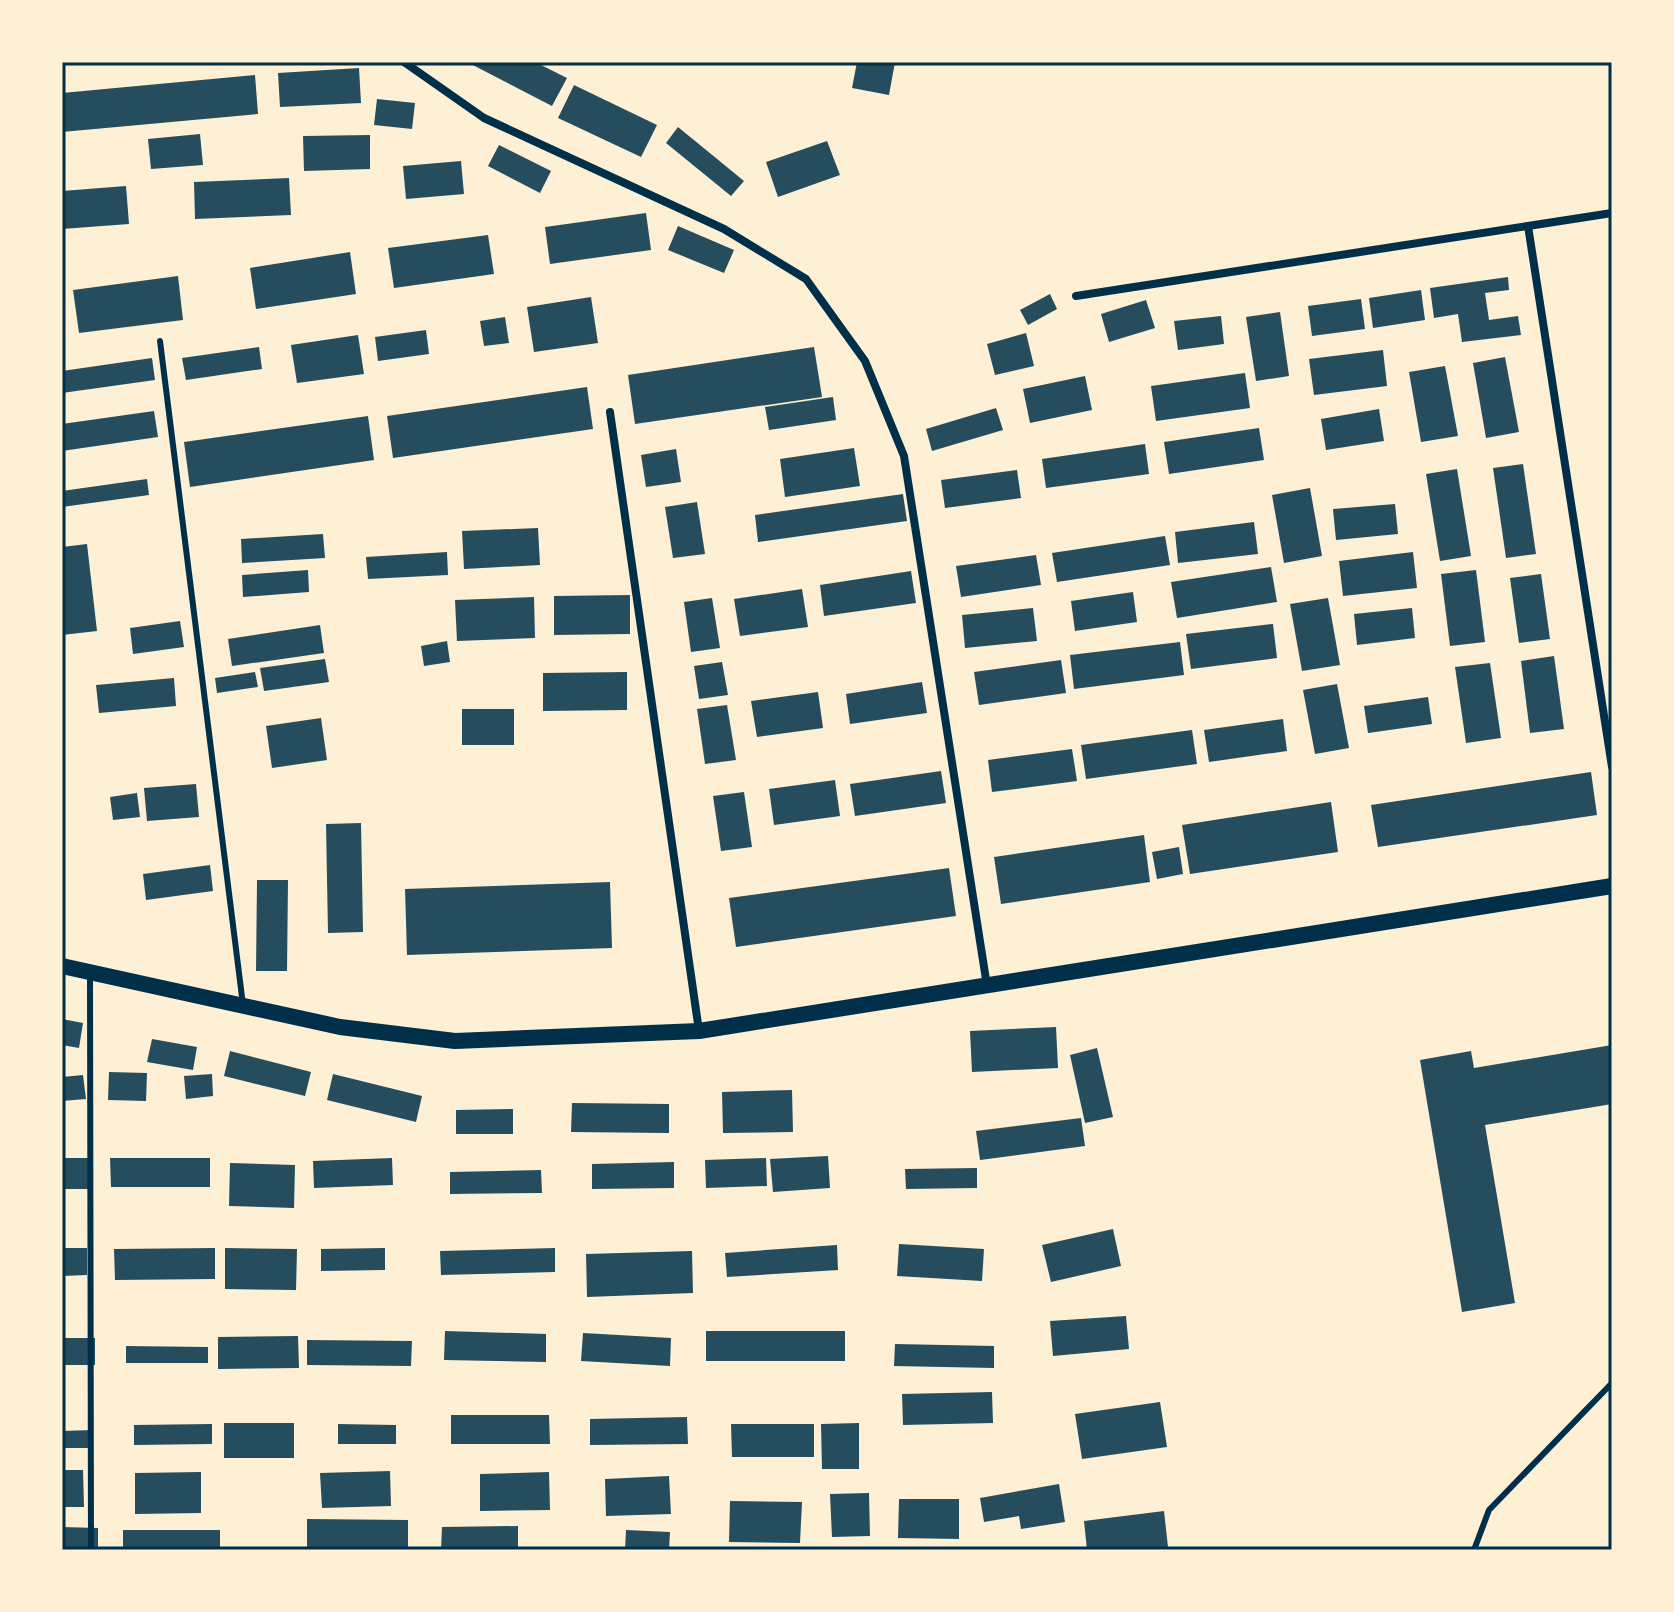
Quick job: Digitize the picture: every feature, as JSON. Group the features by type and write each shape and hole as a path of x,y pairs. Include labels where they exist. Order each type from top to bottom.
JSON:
{"main road":[{"path":"62,966 340,1027 455,1041 699,1031 1612,886"}],"street":[{"path":"404,62 484,118 724,229 806,279 865,361 904,456 987,986"},
{"path":"1076,296 1612,213"},
{"path":"1528,226 1612,767"},
{"path":"610,412 699,1031"}],"lane":[{"path":"160,341 243,1005"},
{"path":"90,972 91,1550"},
{"path":"1474,1550 1489,1510 1612,1383"}],"building":[{"path":"467,62 535,62 567,78 552,106"},
{"path":"857,62 895,62 889,95 852,88"},
{"path":"359,68 361,103 280,107 278,73"},
{"path":"255,75 258,114 62,132 62,93"},
{"path":"574,85 657,125 641,157 558,118"},
{"path":"377,99 415,103 412,129 374,125"},
{"path":"678,127 744,181 731,196 666,143"},
{"path":"200,134 203,165 151,169 148,139"},
{"path":"370,135 370,169 304,171 303,136"},
{"path":"827,141 840,175 778,197 766,162"},
{"path":"499,145 551,171 540,193 488,166"},
{"path":"461,161 464,194 406,199 403,166"},
{"path":"289,178 291,215 195,219 194,182"},
{"path":"126,186 129,224 62,229 62,191"},
{"path":"646,213 651,250 550,264 545,227"},
{"path":"678,226 734,250 724,273 668,250"},
{"path":"488,235 494,274 394,288 388,248"},
{"path":"350,252 356,294 256,309 250,268"},
{"path":"178,276 183,320 79,333 73,290"},
{"path":"1508,277 1509,290 1485,293 1489,320 1518,316 1521,335 1462,342 1458,314 1434,318 1430,288"},
{"path":"1421,290 1425,320 1373,328 1369,298"},
{"path":"1050,294 1057,309 1028,325 1020,310"},
{"path":"591,297 598,343 534,352 527,307"},
{"path":"1361,299 1365,329 1312,336 1308,306"},
{"path":"1146,300 1155,328 1109,342 1101,314"},
{"path":"1280,312 1289,376 1256,381 1246,317"},
{"path":"1221,316 1224,344 1178,350 1174,321"},
{"path":"505,317 509,343 484,346 480,321"},
{"path":"426,330 429,354 378,361 375,337"},
{"path":"1026,333 1034,366 995,375 987,344"},
{"path":"358,335 364,374 297,383 291,345"},
{"path":"259,347 262,369 186,380 182,358"},
{"path":"814,347 822,397 635,424 628,375"},
{"path":"1383,350 1387,386 1314,395 1309,359"},
{"path":"1505,357 1519,432 1486,438 1473,363"},
{"path":"152,358 155,380 62,393 62,371"},
{"path":"1445,366 1458,436 1421,442 1409,372"},
{"path":"1245,373 1250,408 1156,421 1151,386"},
{"path":"1085,376 1092,410 1030,423 1023,389"},
{"path":"587,387 593,429 393,458 387,416"},
{"path":"833,397 836,420 769,430 765,407"},
{"path":"996,408 1003,430 932,451 926,429"},
{"path":"1379,409 1384,441 1326,450 1321,419"},
{"path":"154,411 158,437 62,451 62,424"},
{"path":"368,416 374,460 190,487 184,442"},
{"path":"1259,428 1264,460 1169,474 1164,442"},
{"path":"1145,444 1149,474 1046,488 1042,459"},
{"path":"854,448 860,486 785,497 780,459"},
{"path":"676,449 681,482 646,487 641,455"},
{"path":"1523,464 1536,554 1506,558 1493,468"},
{"path":"1457,469 1471,556 1440,561 1426,474"},
{"path":"1017,470 1021,498 945,508 941,480"},
{"path":"147,479 149,495 62,507 62,491"},
{"path":"1310,488 1322,556 1284,563 1272,495"},
{"path":"903,494 907,521 758,542 755,515"},
{"path":"697,502 705,554 673,558 665,507"},
{"path":"1395,504 1398,534 1336,540 1333,509"},
{"path":"1254,522 1258,554 1178,563 1175,532"},
{"path":"538,528 540,565 464,569 462,531"},
{"path":"323,534 325,558 242,563 241,539"},
{"path":"1165,536 1170,565 1057,582 1052,553"},
{"path":"87,544 97,631 62,635 62,547"},
{"path":"447,552 448,575 368,579 366,557"},
{"path":"1413,552 1417,588 1343,596 1339,561"},
{"path":"1036,555 1041,585 961,597 956,566"},
{"path":"1271,567 1277,602 1177,618 1171,582"},
{"path":"308,570 309,592 243,597 242,575"},
{"path":"1476,570 1485,642 1450,646 1441,574"},
{"path":"911,571 916,603 824,616 820,585"},
{"path":"1541,574 1550,639 1519,643 1510,578"},
{"path":"802,589 808,627 740,636 734,599"},
{"path":"1133,592 1137,622 1075,631 1071,601"},
{"path":"630,595 630,634 554,635 554,596"},
{"path":"534,597 535,638 457,641 455,600"},
{"path":"712,598 720,648 691,652 684,602"},
{"path":"1328,598 1340,665 1302,671 1290,604"},
{"path":"1033,608 1037,641 965,648 962,615"},
{"path":"1412,608 1415,638 1357,645 1354,614"},
{"path":"180,621 184,647 133,654 130,628"},
{"path":"1273,624 1277,658 1191,669 1186,634"},
{"path":"320,625 324,653 232,666 228,639"},
{"path":"447,641 450,662 424,666 421,646"},
{"path":"1180,642 1184,675 1074,689 1070,655"},
{"path":"1554,656 1564,729 1530,733 1521,661"},
{"path":"325,659 329,682 264,691 260,668"},
{"path":"1061,660 1066,693 979,705 974,672"},
{"path":"722,662 728,695 699,699 694,666"},
{"path":"1490,663 1501,738 1466,743 1455,667"},
{"path":"255,672 258,687 217,693 215,678"},
{"path":"627,672 627,710 543,711 543,673"},
{"path":"174,678 176,706 99,713 96,685"},
{"path":"922,682 927,713 850,724 846,694"},
{"path":"1337,684 1349,748 1315,754 1303,690"},
{"path":"818,692 823,728 757,737 751,701"},
{"path":"1428,697 1432,724 1368,733 1364,706"},
{"path":"727,705 736,760 705,764 697,709"},
{"path":"462,709 514,709 514,745 462,745"},
{"path":"321,718 327,760 272,768 266,726"},
{"path":"1283,719 1287,751 1209,762 1204,730"},
{"path":"1192,730 1197,764 1086,779 1081,745"},
{"path":"1072,749 1077,781 992,792 988,760"},
{"path":"941,771 946,803 855,816 850,784"},
{"path":"1591,772 1597,815 1378,847 1371,805"},
{"path":"835,780 840,816 774,825 769,789"},
{"path":"196,784 199,817 147,821 144,788"},
{"path":"744,792 752,847 721,851 713,796"},
{"path":"137,793 140,817 113,820 110,797"},
{"path":"1331,802 1338,852 1190,874 1182,825"},
{"path":"361,823 363,932 328,933 326,824"},
{"path":"1144,835 1150,882 1001,904 994,857"},
{"path":"1179,847 1183,874 1157,879 1152,852"},
{"path":"210,865 213,891 146,900 143,874"},
{"path":"949,868 956,916 736,947 729,898"},
{"path":"257,880 288,880 287,971 256,971"},
{"path":"610,882 612,948 407,955 405,889"},
{"path":"62,1019 83,1023 79,1048 62,1045"},
{"path":"1056,1027 1058,1068 972,1072 970,1031"},
{"path":"152,1039 197,1047 193,1070 147,1062"},
{"path":"1612,1045 1612,1104 1485,1125 1515,1303 1462,1312 1420,1060 1471,1051 1474,1068"},
{"path":"1097,1048 1113,1117 1085,1123 1070,1055"},
{"path":"230,1051 311,1072 305,1096 224,1076"},
{"path":"109,1072 147,1073 146,1101 108,1100"},
{"path":"212,1074 213,1096 186,1099 184,1076"},
{"path":"333,1074 422,1096 416,1122 327,1100"},
{"path":"83,1075 86,1099 62,1101 62,1077"},
{"path":"792,1090 793,1132 723,1133 722,1092"},
{"path":"572,1103 669,1104 669,1133 571,1132"},
{"path":"513,1109 513,1134 456,1134 456,1110"},
{"path":"1081,1118 1085,1146 980,1160 976,1131"},
{"path":"828,1156 830,1188 773,1192 770,1159"},
{"path":"62,1158 92,1158 92,1189 62,1189"},
{"path":"110,1158 210,1158 210,1187 111,1187"},
{"path":"392,1158 393,1185 314,1188 313,1161"},
{"path":"766,1158 767,1186 706,1188 705,1160"},
{"path":"674,1162 674,1188 592,1189 592,1164"},
{"path":"230,1163 295,1165 294,1208 229,1206"},
{"path":"977,1168 977,1188 906,1189 905,1169"},
{"path":"541,1170 542,1193 450,1194 450,1172"},
{"path":"1113,1229 1121,1266 1051,1282 1042,1245"},
{"path":"899,1244 984,1249 982,1281 897,1276"},
{"path":"837,1245 838,1270 727,1277 725,1253"},
{"path":"62,1248 87,1248 87,1275 62,1276"},
{"path":"215,1248 215,1279 115,1280 114,1249"},
{"path":"225,1248 297,1249 296,1290 225,1289"},
{"path":"385,1248 385,1270 321,1271 321,1249"},
{"path":"555,1248 555,1272 441,1275 440,1251"},
{"path":"692,1251 693,1293 587,1297 586,1254"},
{"path":"1126,1316 1129,1349 1053,1356 1050,1321"},
{"path":"445,1331 546,1334 546,1362 444,1360"},
{"path":"706,1331 845,1331 845,1361 706,1361"},
{"path":"583,1333 671,1338 670,1366 581,1361"},
{"path":"298,1336 299,1368 218,1369 218,1337"},
{"path":"62,1338 95,1338 95,1365 62,1365"},
{"path":"307,1340 412,1341 411,1366 307,1365"},
{"path":"895,1344 994,1346 994,1368 894,1366"},
{"path":"126,1346 208,1347 208,1363 126,1363"},
{"path":"992,1392 993,1423 903,1425 902,1394"},
{"path":"1160,1402 1167,1447 1082,1459 1075,1414"},
{"path":"451,1415 549,1415 550,1444 451,1444"},
{"path":"687,1417 688,1444 590,1445 590,1419"},
{"path":"224,1423 294,1423 294,1458 224,1458"},
{"path":"859,1423 859,1469 822,1469 821,1424"},
{"path":"212,1424 212,1444 134,1445 134,1425"},
{"path":"338,1424 396,1425 396,1444 338,1444"},
{"path":"731,1424 814,1424 814,1457 732,1457"},
{"path":"92,1430 92,1448 62,1448 62,1431"},
{"path":"62,1470 83,1470 84,1507 62,1507"},
{"path":"390,1471 391,1506 322,1508 320,1473"},
{"path":"201,1472 201,1513 135,1514 135,1473"},
{"path":"549,1472 550,1510 480,1511 480,1474"},
{"path":"669,1476 671,1514 606,1516 605,1479"},
{"path":"1059,1484 1065,1522 1021,1529 1019,1516 984,1522 980,1498"},
{"path":"869,1493 870,1536 832,1537 830,1494"},
{"path":"899,1499 959,1499 959,1539 898,1538"},
{"path":"730,1501 802,1502 800,1543 729,1542"},
{"path":"1164,1511 1168,1547 1087,1550 1084,1521"},
{"path":"307,1519 408,1520 408,1550 307,1550"},
{"path":"518,1526 518,1550 441,1550 442,1527"},
{"path":"62,1527 98,1528 98,1550 62,1550"},
{"path":"123,1530 220,1530 220,1550 123,1550"},
{"path":"626,1530 670,1532 669,1550 625,1550"}]}
